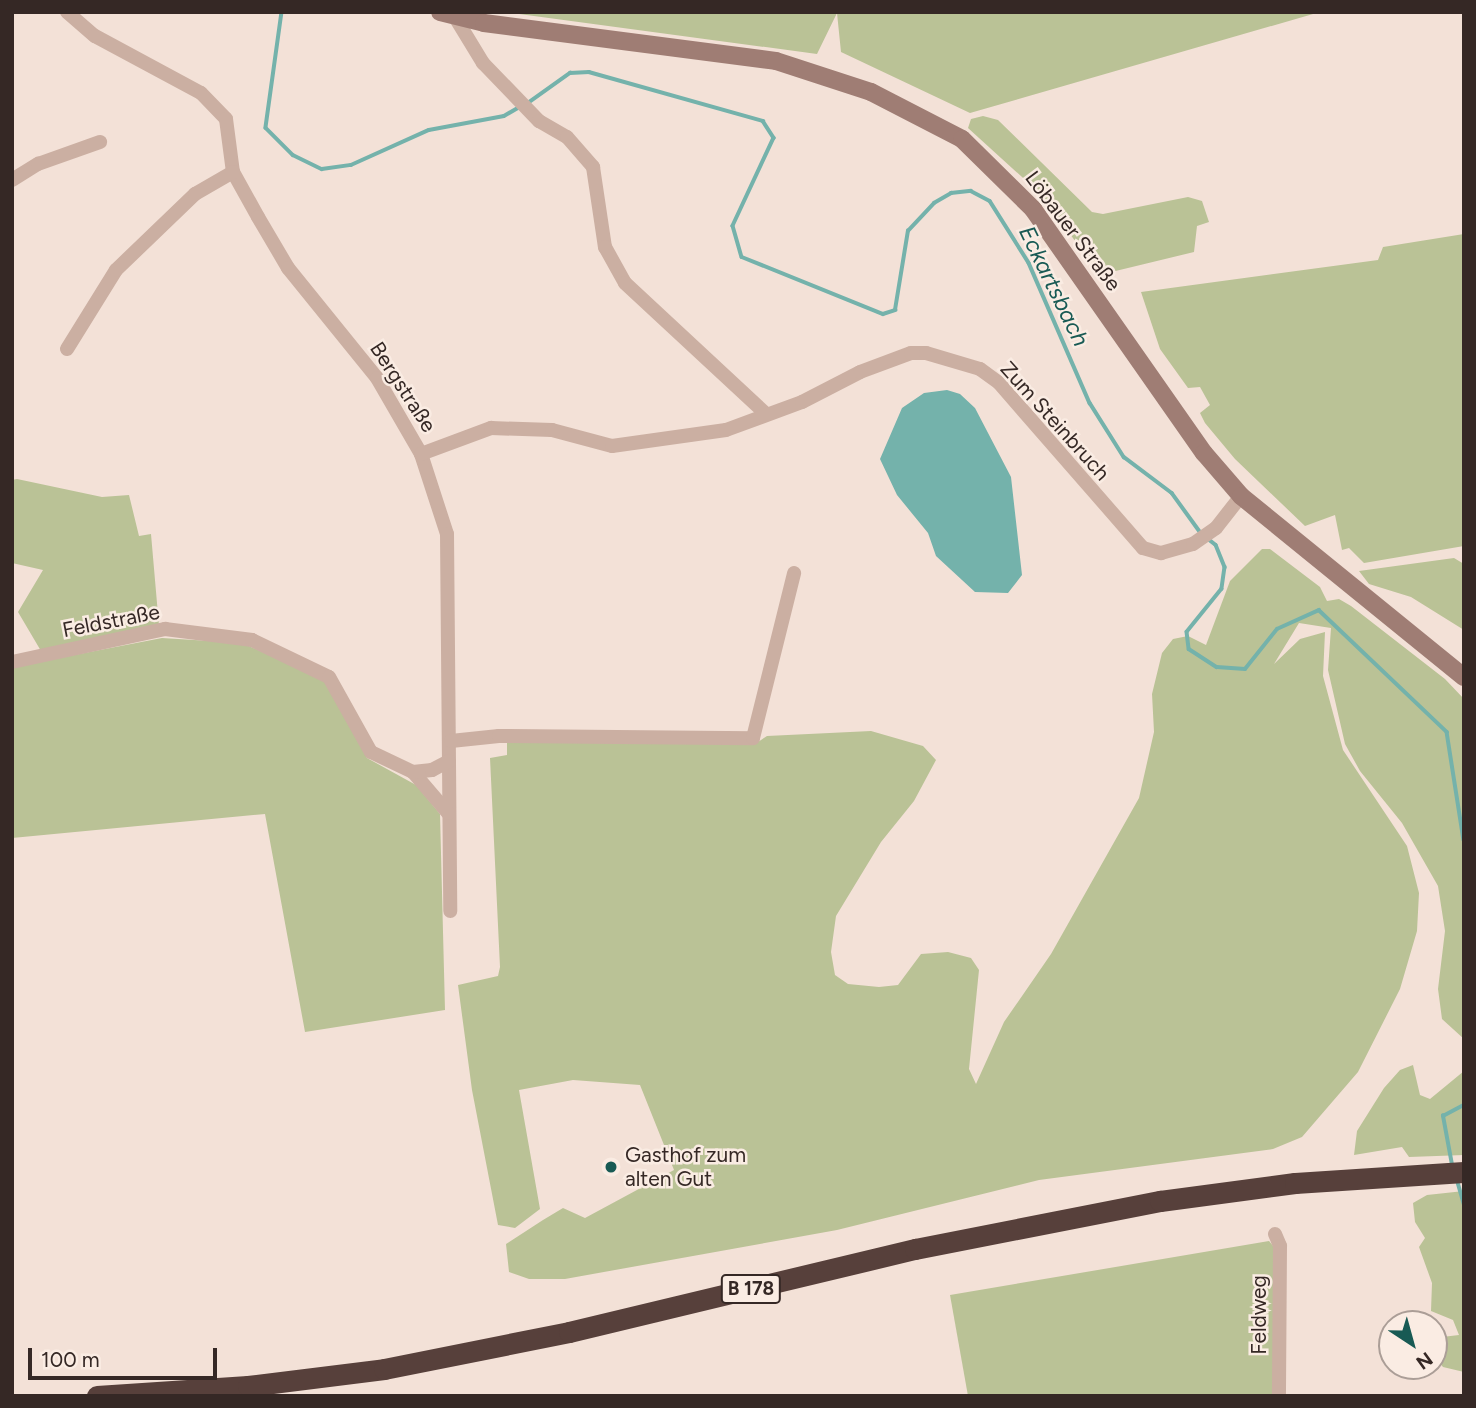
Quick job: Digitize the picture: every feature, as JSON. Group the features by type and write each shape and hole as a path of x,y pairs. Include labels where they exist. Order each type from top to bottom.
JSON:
{"highway":[{"name":"B 178","path":"97,1396 248,1386 384,1369 569,1332 1027,1225 1227,1191 1403,1174 1464,1172"}],"main road":[{"name":"Löbauer Straße","path":"447,15 776,61 871,92 961,139 1032,209 1204,453 1241,496 1464,677"}],"street":[{"name":"Bergstraße","path":"67,12 95,36 201,93 226,119 233,172 288,268 377,378 421,454 447,534 450,911"},
{"path":"447,15 470,47 533,116 567,137 593,167 605,247 625,283 766,414"},
{"path":"12,180 38,164 100,142"},
{"path":"67,349 116,270 195,194 233,172"},
{"name":"Zum Steinbruch","path":"421,454 491,428 552,430 612,446 726,430 911,353 965,363 999,383 1143,548 1161,553 1193,544 1216,528 1241,496"},
{"path":"450,741 499,736 753,738 794,573"},
{"name":"Feldstraße","path":"12,662 165,629 252,640 329,677 371,752 413,772 448,813"},
{"path":"413,772 432,770 449,761"},
{"name":"Feldweg","path":"1275,1234 1280,1246 1279,1396"}],"green space":[{"path":"504,12 1320,12 970,113 841,52 837,13 817,54"},
{"path":"983,116 998,120 1092,212 1103,214 1188,197 1202,201 1209,222 1197,226 1194,252 1099,275 1044,197 968,128 971,119"},
{"path":"1464,234 1464,546 1364,563 1349,548 1342,550 1335,515 1305,526 1235,459 1205,423 1200,413 1210,405 1200,387 1188,388 1160,349 1141,292 1378,260 1383,247"},
{"path":"12,480 102,497 129,495 139,536 151,534 159,626 41,651 18,612 43,570 12,563"},
{"path":"1262,549 1270,549 1320,587 1327,601 1339,599 1351,606 1445,679 1464,699 1464,1039 1442,1019 1438,989 1445,931 1438,886 1402,823 1360,771 1345,744 1328,670 1331,628 1299,623 1274,664 1300,639 1325,632 1323,676 1343,750 1407,846 1419,893 1417,931 1400,989 1358,1072 1302,1137 1273,1149 1039,1180 837,1230 565,1279 529,1279 509,1272 506,1244 543,1220 563,1208 585,1218 674,1170 640,1085 573,1080 519,1090 540,1209 515,1228 498,1225 472,1090 458,985 498,976 500,967 490,758 507,755 507,742 755,744 767,736 871,731 923,746 936,760 914,801 881,842 836,916 831,952 835,975 848,984 879,987 898,985 921,954 948,952 971,958 979,970 969,1069 976,1084 1004,1022 1051,954 1139,798 1154,732 1152,694 1162,653 1173,639 1188,636 1206,645 1230,581"},
{"path":"1454,558 1464,564 1464,630 1411,597 1369,584 1359,571"},
{"path":"162,638 242,643 324,679 367,758 416,785 440,814 445,1010 305,1032 265,814 12,838 12,667"},
{"path":"1413,1065 1420,1095 1430,1099 1464,1071 1464,1155 1409,1157 1402,1147 1354,1155 1357,1131 1384,1088 1400,1070"},
{"path":"1464,1191 1464,1372 1448,1368 1448,1336 1459,1335 1453,1320 1448,1318 1448,1310 1431,1310 1432,1283 1419,1247 1425,1238 1415,1222 1413,1203 1427,1195"},
{"path":"1269,1241 1274,1247 1275,1396 968,1396 950,1295"}],"water":[{"path":"947,390 960,394 975,408 1011,477 1022,575 1008,593 975,592 936,556 928,533 897,495 880,459 902,408 924,393"}],"waterway":[{"name":"Eckartsbach","path":"282,12 266,128 293,155 322,169 351,165 429,130 504,116 521,106"},
{"name":"Eckartsbach","path":"528,103 570,73 589,72 763,121 774,138 733,226 742,257 883,314 895,310 908,231 934,203 951,193 971,191 990,201 1029,263 1090,403 1124,457 1172,493 1201,533"},
{"name":"Eckartsbach","path":"1207,538 1216,545 1225,567 1222,589 1187,632 1189,649 1217,667 1245,669 1277,629 1319,610 1447,732 1464,840"},
{"name":"Eckartsbach","path":"1452,1165 1443,1116 1464,1105"},
{"name":"Eckartsbach","path":"1457,1179 1464,1204"}],"place":[{"name":"Gasthof zum alten Gut","path":"611,1167"}]}
